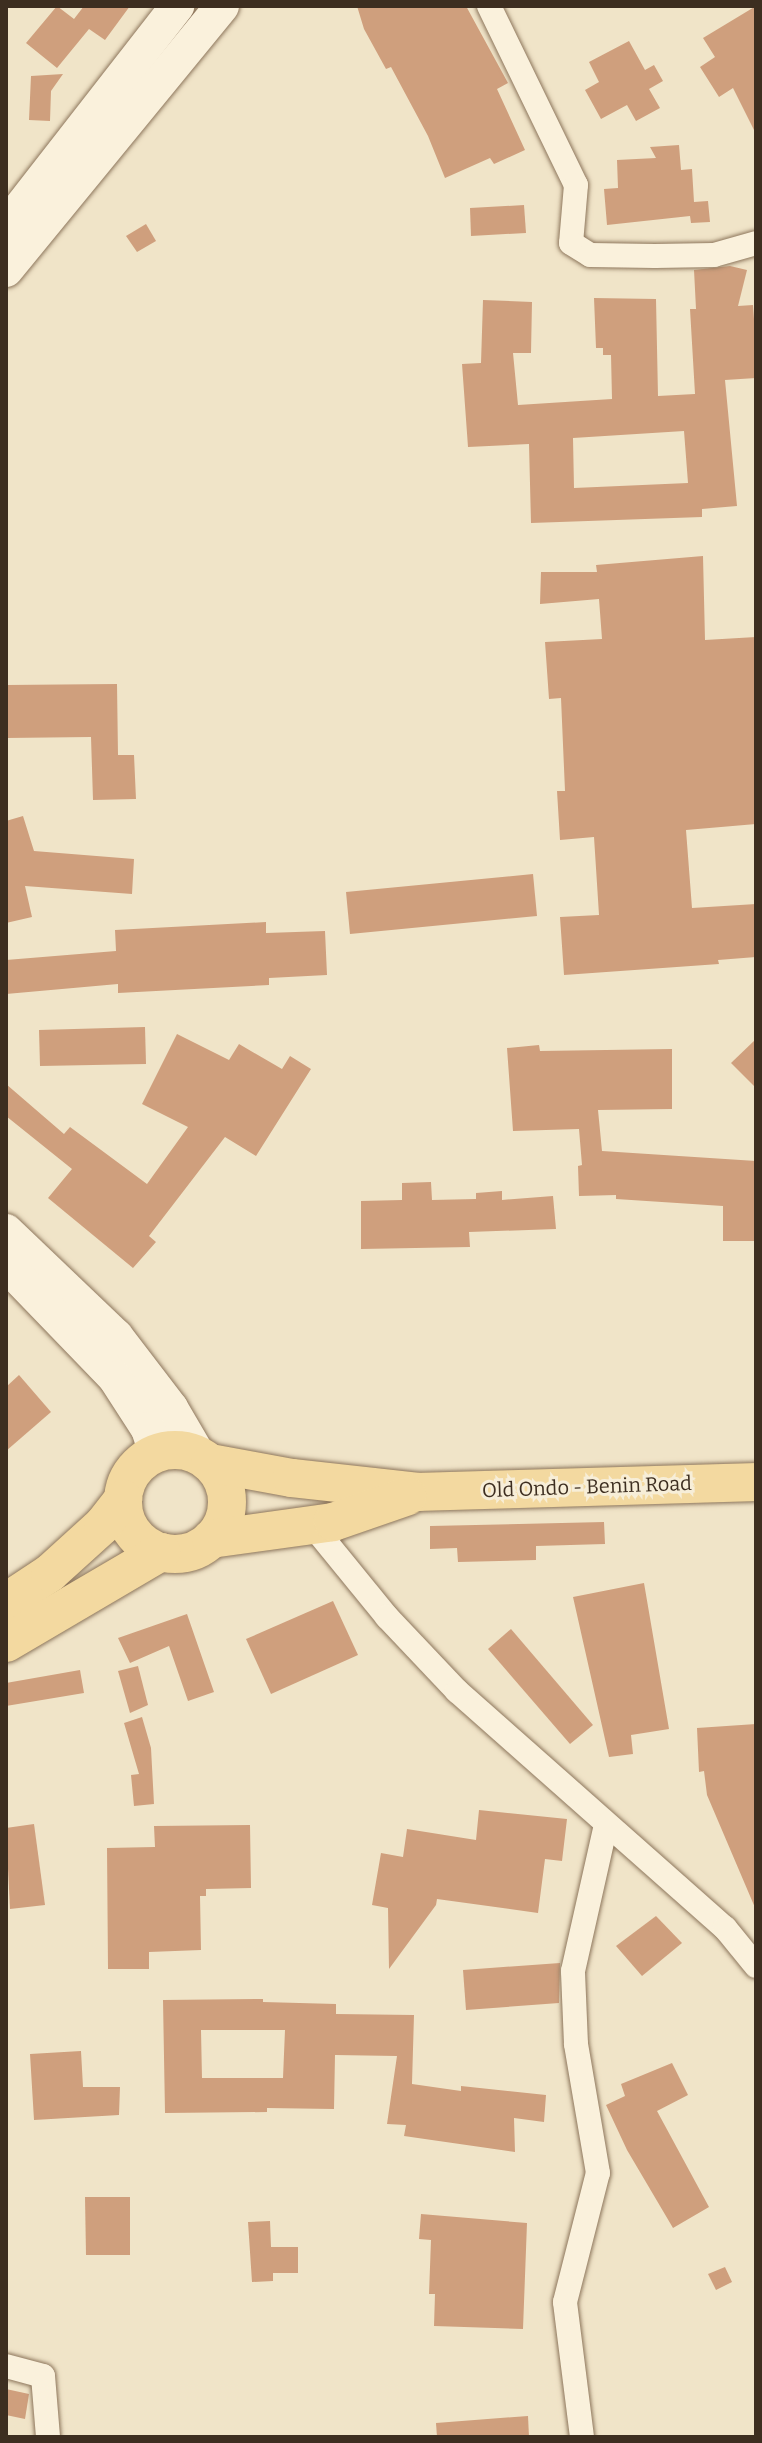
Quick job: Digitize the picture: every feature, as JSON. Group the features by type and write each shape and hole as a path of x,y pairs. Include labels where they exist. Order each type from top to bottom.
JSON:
{"main road":[{"name":"Old Ondo - Benin Road","path":"156,1454 185,1451 205,1460 292,1478 418,1492 756,1482"},
{"path":"6,1602 50,1573 103,1525 123,1499 132,1472 156,1454"},
{"path":"205,1460 224,1485 227,1509 221,1526 211,1539"},
{"name":"Old Ondo - Benin Road","path":"6,1643 161,1552 188,1552 211,1539 333,1522 418,1492"},
{"path":"123,1499 125,1516 133,1532 145,1544 161,1552"}],"street":[{"path":"6,226 177,6"},
{"path":"6,270 222,6"},
{"path":"489,6 576,185 571,243 590,255 655,256 714,255 756,243"},
{"path":"6,1231 116,1336 171,1408 205,1460"},
{"path":"6,1265 115,1378 148,1429 156,1454"},
{"path":"312,1525 377,1606 457,1691 725,1928 756,1966"},
{"path":"582,2437 565,2302 598,2173 576,2044 573,1971 606,1825"},
{"path":"6,2366 43,2376 48,2437"}],"building":[{"path":"57,6 74,19 84,6 130,6 105,40 89,29 57,68 26,43"},
{"path":"357,6 466,6 508,83 497,89 525,150 494,164 490,158 445,178 428,136 391,67 386,69 364,29"},
{"path":"756,6 756,134 733,88 719,97 700,67 715,57 703,38"},
{"path":"629,41 645,70 654,65 663,81 649,89 660,108 636,121 627,105 601,119 585,90 599,82 589,62"},
{"path":"63,74 51,91 50,121 29,120 31,76"},
{"path":"679,145 681,170 692,169 694,202 708,201 710,222 691,223 690,216 607,225 604,189 618,188 617,160 656,158 650,147"},
{"path":"524,205 526,233 471,236 470,208"},
{"path":"146,224 156,241 137,252 126,236"},
{"path":"730,266 747,270 738,306 753,305 756,378 725,380 737,506 702,509 702,517 531,523 529,444 468,447 462,364 481,363 483,300 532,302 531,353 513,353 518,405 612,399 611,355 603,355 603,348 596,348 594,298 656,299 658,396 695,394 690,309 696,309 694,270","holes":["684,431 688,483 574,488 573,438"]},
{"path":"703,556 705,640 756,637 756,824 686,830 692,908 756,904 756,957 718,960 719,964 564,975 560,917 599,915 594,837 560,840 557,791 565,791 561,698 549,699 545,642 602,639 599,599 540,604 541,572 597,572 596,565"},
{"path":"117,684 118,755 134,755 136,799 93,800 91,737 6,738 6,685"},
{"path":"23,816 34,851 134,859 132,894 25,886 32,917 6,923 6,821"},
{"path":"533,874 537,916 350,934 346,892"},
{"path":"266,922 266,933 325,931 327,975 269,978 269,985 118,993 118,984 6,994 6,960 116,951 115,930"},
{"path":"145,1027 146,1064 40,1066 39,1030"},
{"path":"177,1034 229,1060 239,1044 282,1069 290,1056 311,1069 256,1156 225,1137 149,1236 156,1242 133,1268 48,1198 72,1169 6,1116 6,1084 64,1134 70,1127 147,1184 188,1127 142,1104"},
{"path":"756,1039 756,1088 731,1063"},
{"path":"539,1045 540,1051 672,1049 672,1109 598,1110 602,1151 756,1161 756,1241 723,1241 723,1206 616,1199 616,1195 579,1196 578,1166 582,1165 579,1129 513,1131 507,1048"},
{"path":"431,1182 432,1200 476,1199 476,1193 502,1191 502,1200 553,1196 556,1229 469,1232 470,1247 361,1249 361,1201 402,1200 402,1183"},
{"path":"19,1375 51,1412 6,1451 6,1387"},
{"path":"604,1522 605,1544 536,1546 536,1560 458,1562 457,1548 430,1549 430,1526"},
{"path":"644,1583 669,1729 631,1735 633,1754 609,1757 573,1597"},
{"path":"333,1601 358,1655 271,1694 246,1639"},
{"path":"187,1614 214,1692 188,1701 169,1646 130,1663 118,1638"},
{"path":"511,1629 593,1725 570,1744 488,1649"},
{"path":"138,1666 148,1705 130,1713 118,1671"},
{"path":"80,1670 84,1693 6,1706 6,1683"},
{"path":"142,1717 151,1748 154,1804 134,1806 131,1775 139,1774 124,1723"},
{"path":"756,1724 756,1910 707,1795 704,1771 699,1772 697,1728"},
{"path":"479,1810 567,1819 562,1861 545,1859 538,1913 437,1899 436,1905 389,1969 388,1908 372,1905 381,1853 403,1857 407,1829 476,1840"},
{"path":"34,1824 45,1905 10,1909 6,1828"},
{"path":"250,1825 251,1888 206,1889 206,1896 200,1896 201,1950 149,1952 149,1969 108,1969 107,1848 155,1847 154,1826"},
{"path":"656,1916 682,1943 642,1976 616,1946"},
{"path":"560,1963 559,2003 466,2010 463,1970"},
{"path":"263,1999 263,2002 336,2004 336,2014 414,2015 412,2084 461,2091 461,2086 546,2095 544,2122 514,2118 515,2152 404,2136 406,2125 387,2124 397,2056 335,2055 334,2109 267,2108 267,2112 165,2113 163,2000","holes":["201,2030 285,2030 283,2078 202,2078"]},
{"path":"81,2051 83,2087 120,2087 119,2115 34,2120 30,2054"},
{"path":"672,2063 688,2095 657,2111 709,2207 673,2228 627,2150 606,2105 625,2096 621,2084"},
{"path":"85,2197 130,2197 130,2255 86,2255"},
{"path":"421,2214 527,2223 523,2329 434,2326 435,2294 429,2294 431,2240 419,2239"},
{"path":"270,2221 271,2247 298,2247 298,2273 273,2273 273,2281 252,2282 248,2222"},
{"path":"725,2267 732,2282 716,2290 708,2274"},
{"path":"6,2389 29,2394 25,2419 6,2415"},
{"path":"528,2416 529,2437 437,2437 436,2423"}]}
